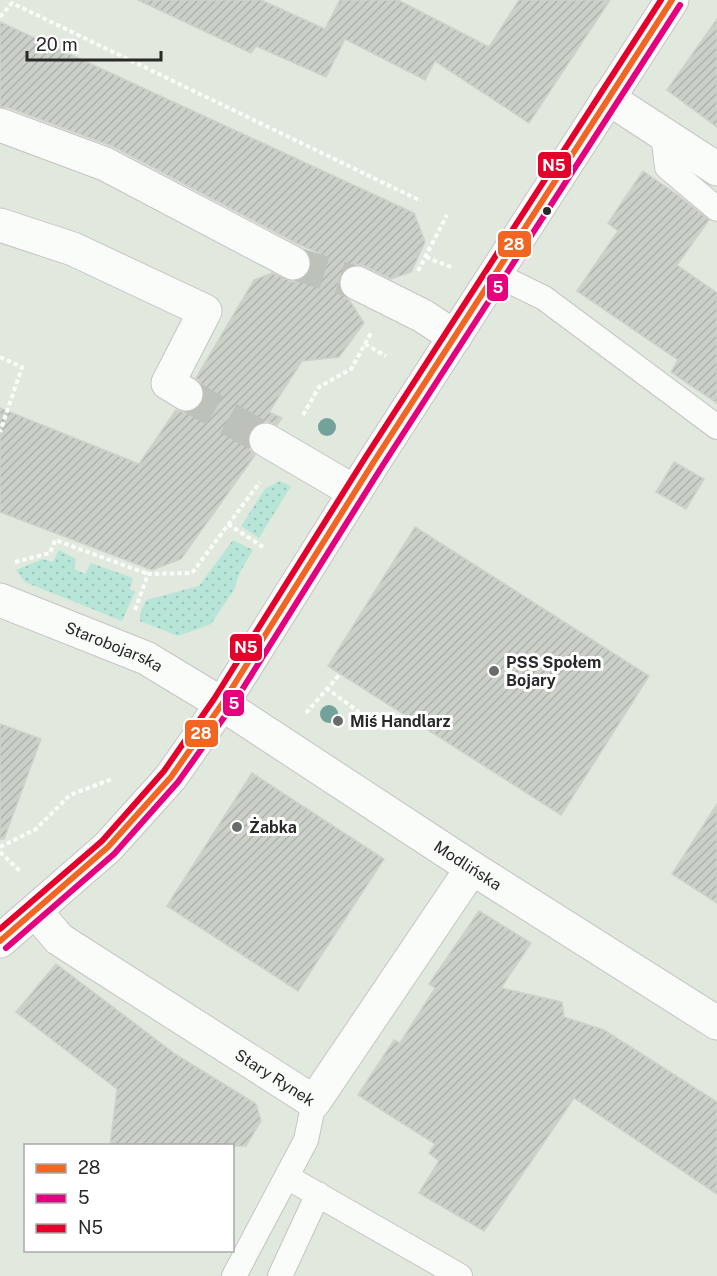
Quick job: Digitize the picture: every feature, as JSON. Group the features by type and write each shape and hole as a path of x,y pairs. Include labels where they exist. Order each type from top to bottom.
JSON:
{"street":[{"path":"0,941 108,848 171,777 222,704 355,492 672,0"},
{"path":"608,98 717,169"},
{"path":"0,125 105,164 293,263"},
{"path":"0,225 73,249 206,311 168,383 186,394"},
{"path":"357,283 423,316 455,337"},
{"path":"266,440 355,492"},
{"name":"Starobojarska","path":"0,600 147,658 222,704"},
{"name":"Modlińska","path":"222,704 472,868 717,1023"},
{"name":"Stary Rynek","path":"36,912 59,939 314,1102 472,868"}],"lane":[{"path":"663,134 667,167 717,209"},
{"path":"495,274 544,298 717,427"},
{"path":"234,1276 306,1140 314,1102"},
{"path":"287,1177 460,1276"},
{"path":"280,1276 318,1194"}],"path":[{"path":"0,17 12,3 421,201"},
{"path":"426,257 455,268"},
{"path":"365,344 386,356"},
{"path":"0,357 22,367 0,432"},
{"path":"228,524 262,547"},
{"path":"10,564 50,553 55,540 148,574"},
{"path":"303,716 340,674"},
{"path":"326,688 359,712"},
{"path":"0,847 36,829 70,795 112,779"},
{"path":"0,852 23,873"}],"shaded area":[{"path":"279,481 291,486 259,538 241,526 265,489"},
{"path":"233,540 253,550 240,572 234,590 211,624 178,636 140,621 140,614 146,600 199,586"},
{"path":"59,550 76,559 74,569 85,574 91,563 133,578 130,589 135,592 122,621 25,582 16,570 43,559 53,562"}],"building":[{"path":"138,0 261,0 325,29 340,0 398,0 489,47 519,0 610,0 529,123 435,61 425,80 345,39 326,77 256,46 251,53"},
{"path":"717,19 717,127 667,90"},
{"path":"0,22 414,213 425,242 411,272 391,279 356,264 347,267 341,274 338,284 341,293 350,301 364,323 339,357 302,361 269,412 282,418 277,425 266,421 256,424 250,430 247,440 249,449 255,455 181,559 152,570 0,512 0,408 139,464 176,410 186,413 194,411 202,404 205,394 196,378 254,280 272,273 293,282 302,279 310,271 311,258 321,254 114,147 7,107 0,107"},
{"path":"643,171 709,220 677,265 717,293 717,403 671,372 678,360 577,291 618,231 608,223"},
{"path":"674,462 704,479 686,509 656,492"},
{"name":"PSS Społem Bojary","path":"415,527 649,676 561,815 328,666"},
{"path":"0,724 41,739 4,839 0,839"},
{"path":"252,773 384,859 298,991 167,906"},
{"path":"717,804 717,903 672,874"},
{"path":"479,911 531,943 501,988 562,1002 564,1017 604,1030 717,1102 717,1194 574,1098 484,1231 419,1193 439,1161 429,1153 435,1144 358,1095 394,1040 400,1043 435,988 429,984"},
{"path":"56,964 175,1054 256,1104 261,1121 246,1146 234,1146 234,1144 110,1144 117,1089 16,1012"}],"tunnel":[{"path":"293,263 357,283"},
{"path":"186,394 266,440"}],"transit line":[{"name":"N5","path":"0,929 102,841 164,771 214,699 365,458 661,0"},
{"name":"28","path":"0,941 108,847 171,777 222,704 373,463 672,0"},
{"name":"5","path":"6,948 114,854 178,782 230,709 381,468 680,5"}],"place":[{"name":"PSS Społem Bojary","path":"494,671"},
{"name":"Miś Handlarz","path":"338,721"},
{"name":"Żabka","path":"237,827"}]}
